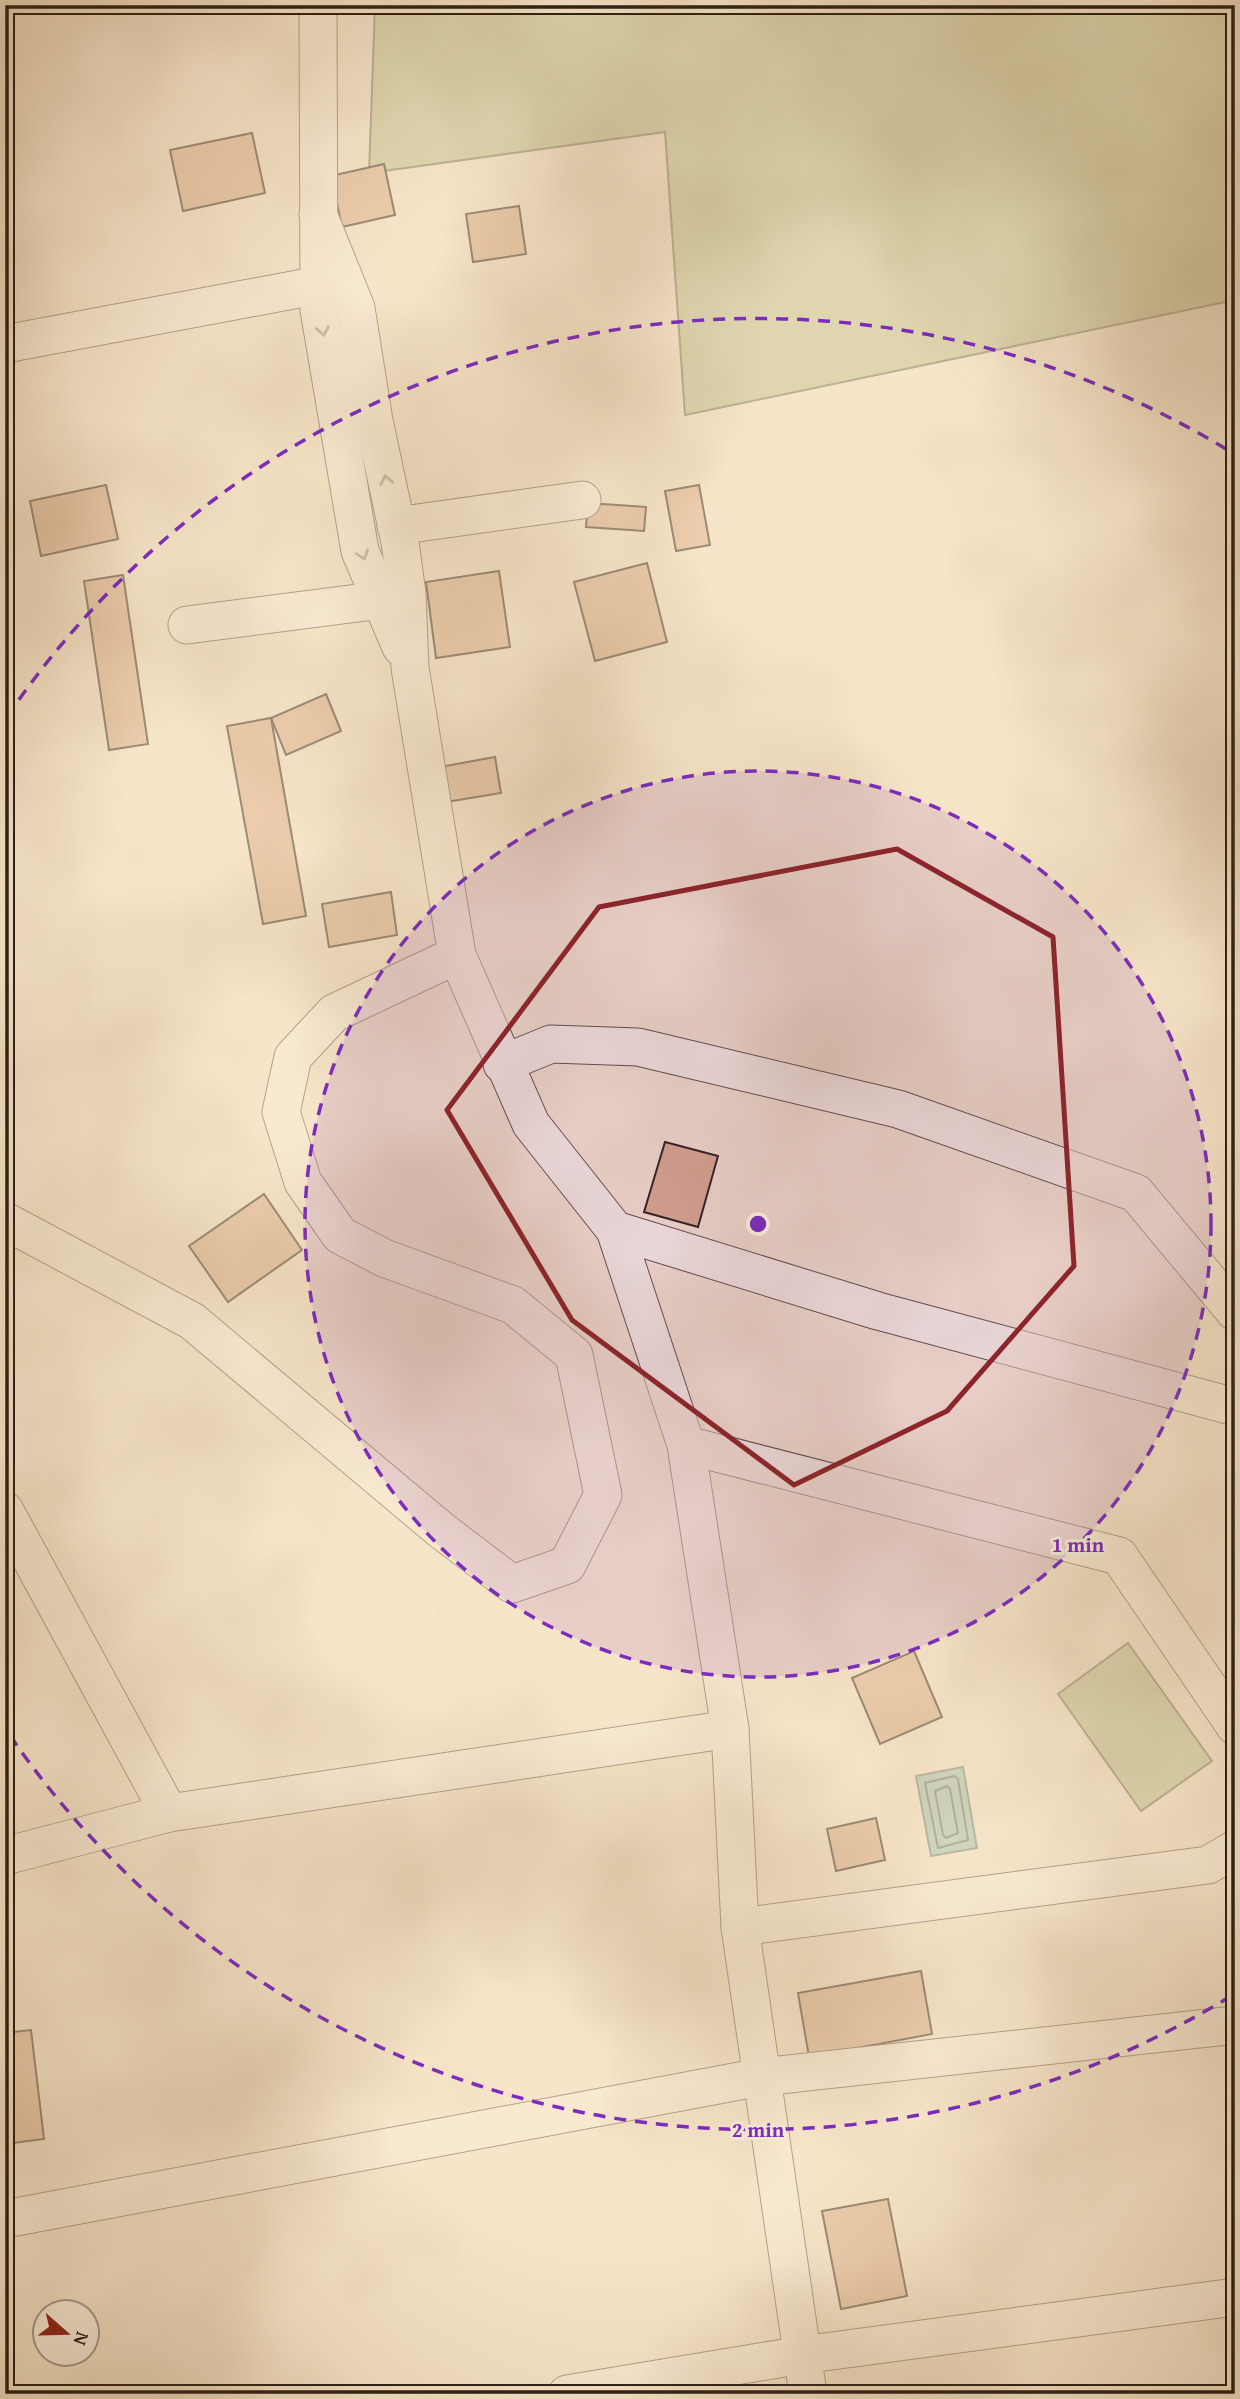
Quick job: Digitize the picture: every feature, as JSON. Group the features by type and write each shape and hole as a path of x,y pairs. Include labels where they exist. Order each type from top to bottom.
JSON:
{"street":[{"path":"318,5 318,214 331,282 360,551 410,668"},
{"path":"5,344 331,282"},
{"path":"331,282 356,308 374,421 407,594 410,668 457,956 502,1064 531,1124 615,1230 686,1445 730,1729 740,1927 808,2394"},
{"path":"396,526 582,500"},
{"path":"187,625 381,600"},
{"path":"5,1221 192,1321 442,1530 512,1584 567,1565 603,1494 574,1355 513,1305 384,1258 340,1235 303,1182 281,1112 293,1057 334,1013 457,956"},
{"path":"502,1064 551,1044 638,1047 898,1109 1136,1194 1235,1312"},
{"path":"615,1230 878,1311 1235,1407"},
{"path":"686,1445 1119,1556 1235,1726"},
{"path":"5,1511 169,1813"},
{"path":"7,1851 169,1813 730,1729"},
{"path":"740,1927 1208,1865 1235,1849"},
{"path":"5,2219 761,2077 1235,2025"},
{"path":"567,2394 802,2356 1235,2297"}],"highlighted area":[{"path":"897,849 1053,937 1074,1266 947,1411 794,1485 572,1320 447,1110 599,907"}],"green space":[{"path":"375,5 1235,5 1235,300 685,415 665,132 369,173"},
{"path":"1128,1643 1212,1761 1141,1811 1058,1694"}],"water":[{"path":"963,1767 977,1848 931,1856 916,1776"}],"building":[{"path":"252,133 265,193 183,211 170,150"},
{"path":"384,164 395,215 342,227 331,176"},
{"path":"519,206 526,254 473,262 466,214"},
{"path":"106,485 118,539 41,556 30,501"},
{"path":"699,485 710,545 676,551 665,491"},
{"path":"588,503 646,507 644,531 586,527"},
{"path":"647,563 667,642 595,661 574,582"},
{"path":"499,571 510,647 436,658 426,582"},
{"path":"123,575 148,744 109,750 84,581"},
{"path":"326,694 341,731 286,755 271,718"},
{"path":"271,718 306,916 263,924 227,726"},
{"path":"495,757 501,793 446,802 440,767"},
{"path":"391,892 397,935 329,947 322,904"},
{"path":"665,1142 718,1156 698,1227 644,1212"},
{"path":"264,1194 302,1250 228,1302 189,1246"},
{"path":"914,1651 942,1717 880,1744 852,1678"},
{"path":"876,1818 885,1860 836,1871 827,1829"},
{"path":"921,1971 932,2034 809,2057 798,1993"},
{"path":"31,2030 44,2139 5,2144 5,2033"},
{"path":"888,2199 907,2296 841,2309 822,2211"}]}
